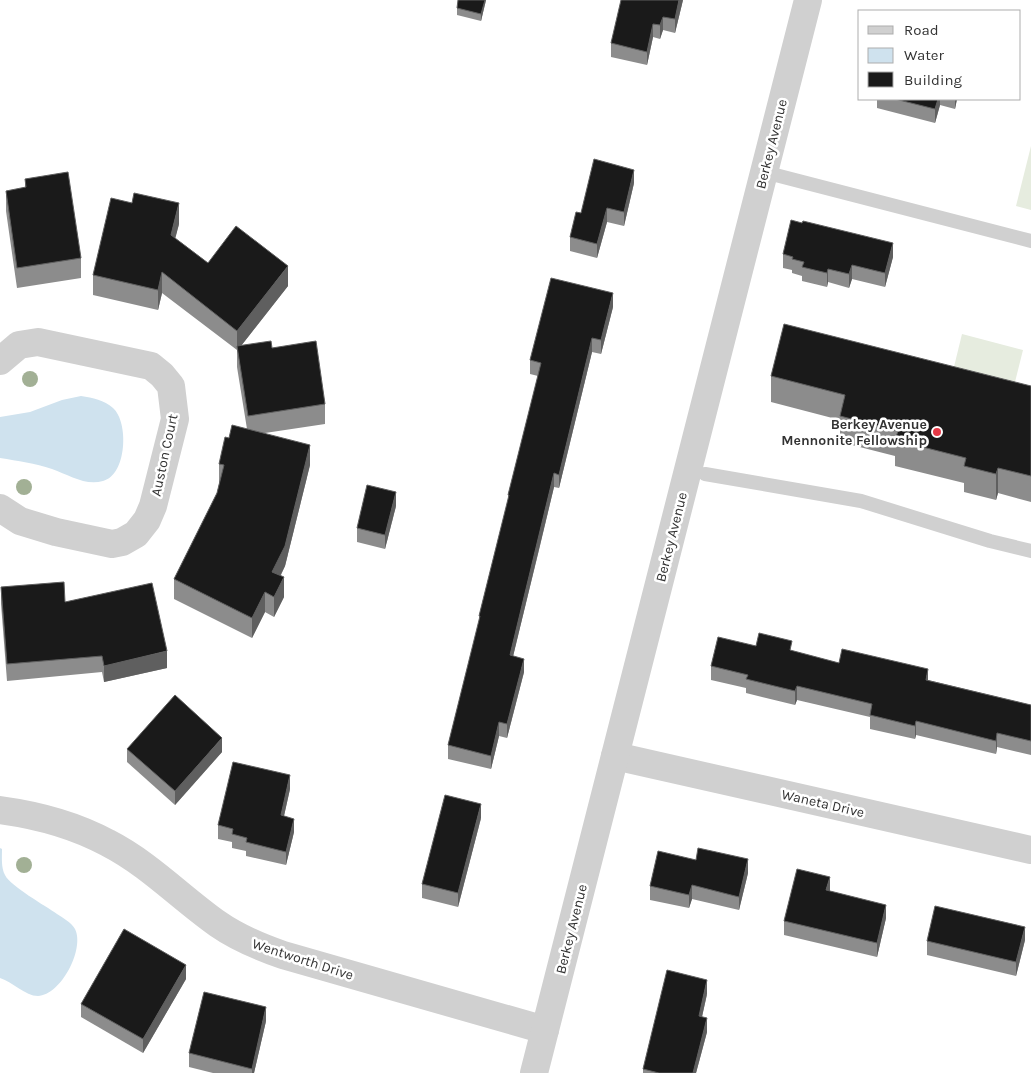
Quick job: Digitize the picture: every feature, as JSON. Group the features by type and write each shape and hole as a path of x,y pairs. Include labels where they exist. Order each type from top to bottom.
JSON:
{"street":[{"name":"Berkey Avenue","path":"534,1073 808,0"},
{"name":"Auston Court","path":"0,361 19,345 43,342 151,366 171,386 175,419 153,506 136,534 122,542 112,544 56,532 20,521 0,508"},
{"name":"Waneta Drive","path":"615,756 1031,850"},
{"name":"Wentworth Drive","path":"0,810 22,813 69,826 109,843 141,863 220,926 247,942 283,955 545,1030"}],"lane":[{"path":"764,172 1031,241"},
{"path":"705,474 861,501 990,541 1031,551"}],"shaded area":[{"path":"1031,146 1031,210 1016,206"},
{"path":"962,334 1023,350 1013,390 952,375"}],"water":[{"path":"81,396 106,403 113,408 122,424 123,448 121,459 111,477 96,482 83,481 39,465 0,458 0,417 30,412 62,400"},
{"path":"0,848 2,849 3,869 8,880 67,920 75,929 77,948 74,959 62,980 47,994 33,995 0,978"}],"building":[{"path":"458,0 485,0 481,14 457,8"},
{"path":"621,0 679,0 675,19 663,17 660,25 653,24 647,52 611,43"},
{"path":"899,100 938,100 935,109"},
{"path":"594,159 634,170 624,212 607,208 597,244 570,237 576,212 581,213"},
{"path":"68,172 81,258 17,268 6,191 26,187 25,179"},
{"path":"134,193 179,203 171,235 208,263 236,226 288,266 237,331 162,272 158,290 93,275 111,198 132,203"},
{"path":"791,220 802,223 803,221 893,243 885,273 852,265 849,274 828,269 827,273 802,267 804,262 783,254"},
{"path":"551,278 613,293 601,340 592,338 559,475 554,473 510,655 524,659 507,724 499,722 491,756 448,745 541,363 530,360"},
{"name":"Berkey Avenue Mennonite Fellowship","path":"784,324 1031,386 1031,476 998,468 996,474 964,466 966,458 895,440 898,431 840,416 845,395 771,376"},
{"path":"271,341 272,348 316,341 325,404 248,416 237,346"},
{"path":"232,425 310,445 285,546 272,572 284,577 274,597 265,592 252,618 174,579 217,493 224,465 219,464 225,437 229,438"},
{"path":"367,485 396,492 385,535 357,528"},
{"path":"64,582 65,602 152,583 167,651 104,666 102,656 7,664 1,587"},
{"path":"759,633 792,641 790,650 839,663 842,649 928,669 926,680 1031,705 1031,741 997,733 996,741 916,721 915,726 870,715 872,704 797,686 795,691 746,679 748,675 711,666 718,637 756,646"},
{"path":"175,695 222,738 175,791 127,749"},
{"path":"233,762 290,775 281,815 294,819 286,852 246,842 247,838 232,834 233,829 218,825"},
{"path":"445,795 481,804 458,893 422,884"},
{"path":"698,848 748,859 739,897 692,885 689,895 650,886 658,851 696,860"},
{"path":"797,869 830,877 826,890 886,905 877,943 784,921"},
{"path":"935,906 1025,927 1016,962 927,941"},
{"path":"124,929 186,965 143,1039 81,1004"},
{"path":"667,970 707,980 699,1016 707,1018 693,1073 659,1073 643,1069"},
{"path":"204,992 266,1007 252,1069 189,1053"}],"place":[{"name":"Berkey Avenue Mennonite Fellowship","path":"937,432"}]}
